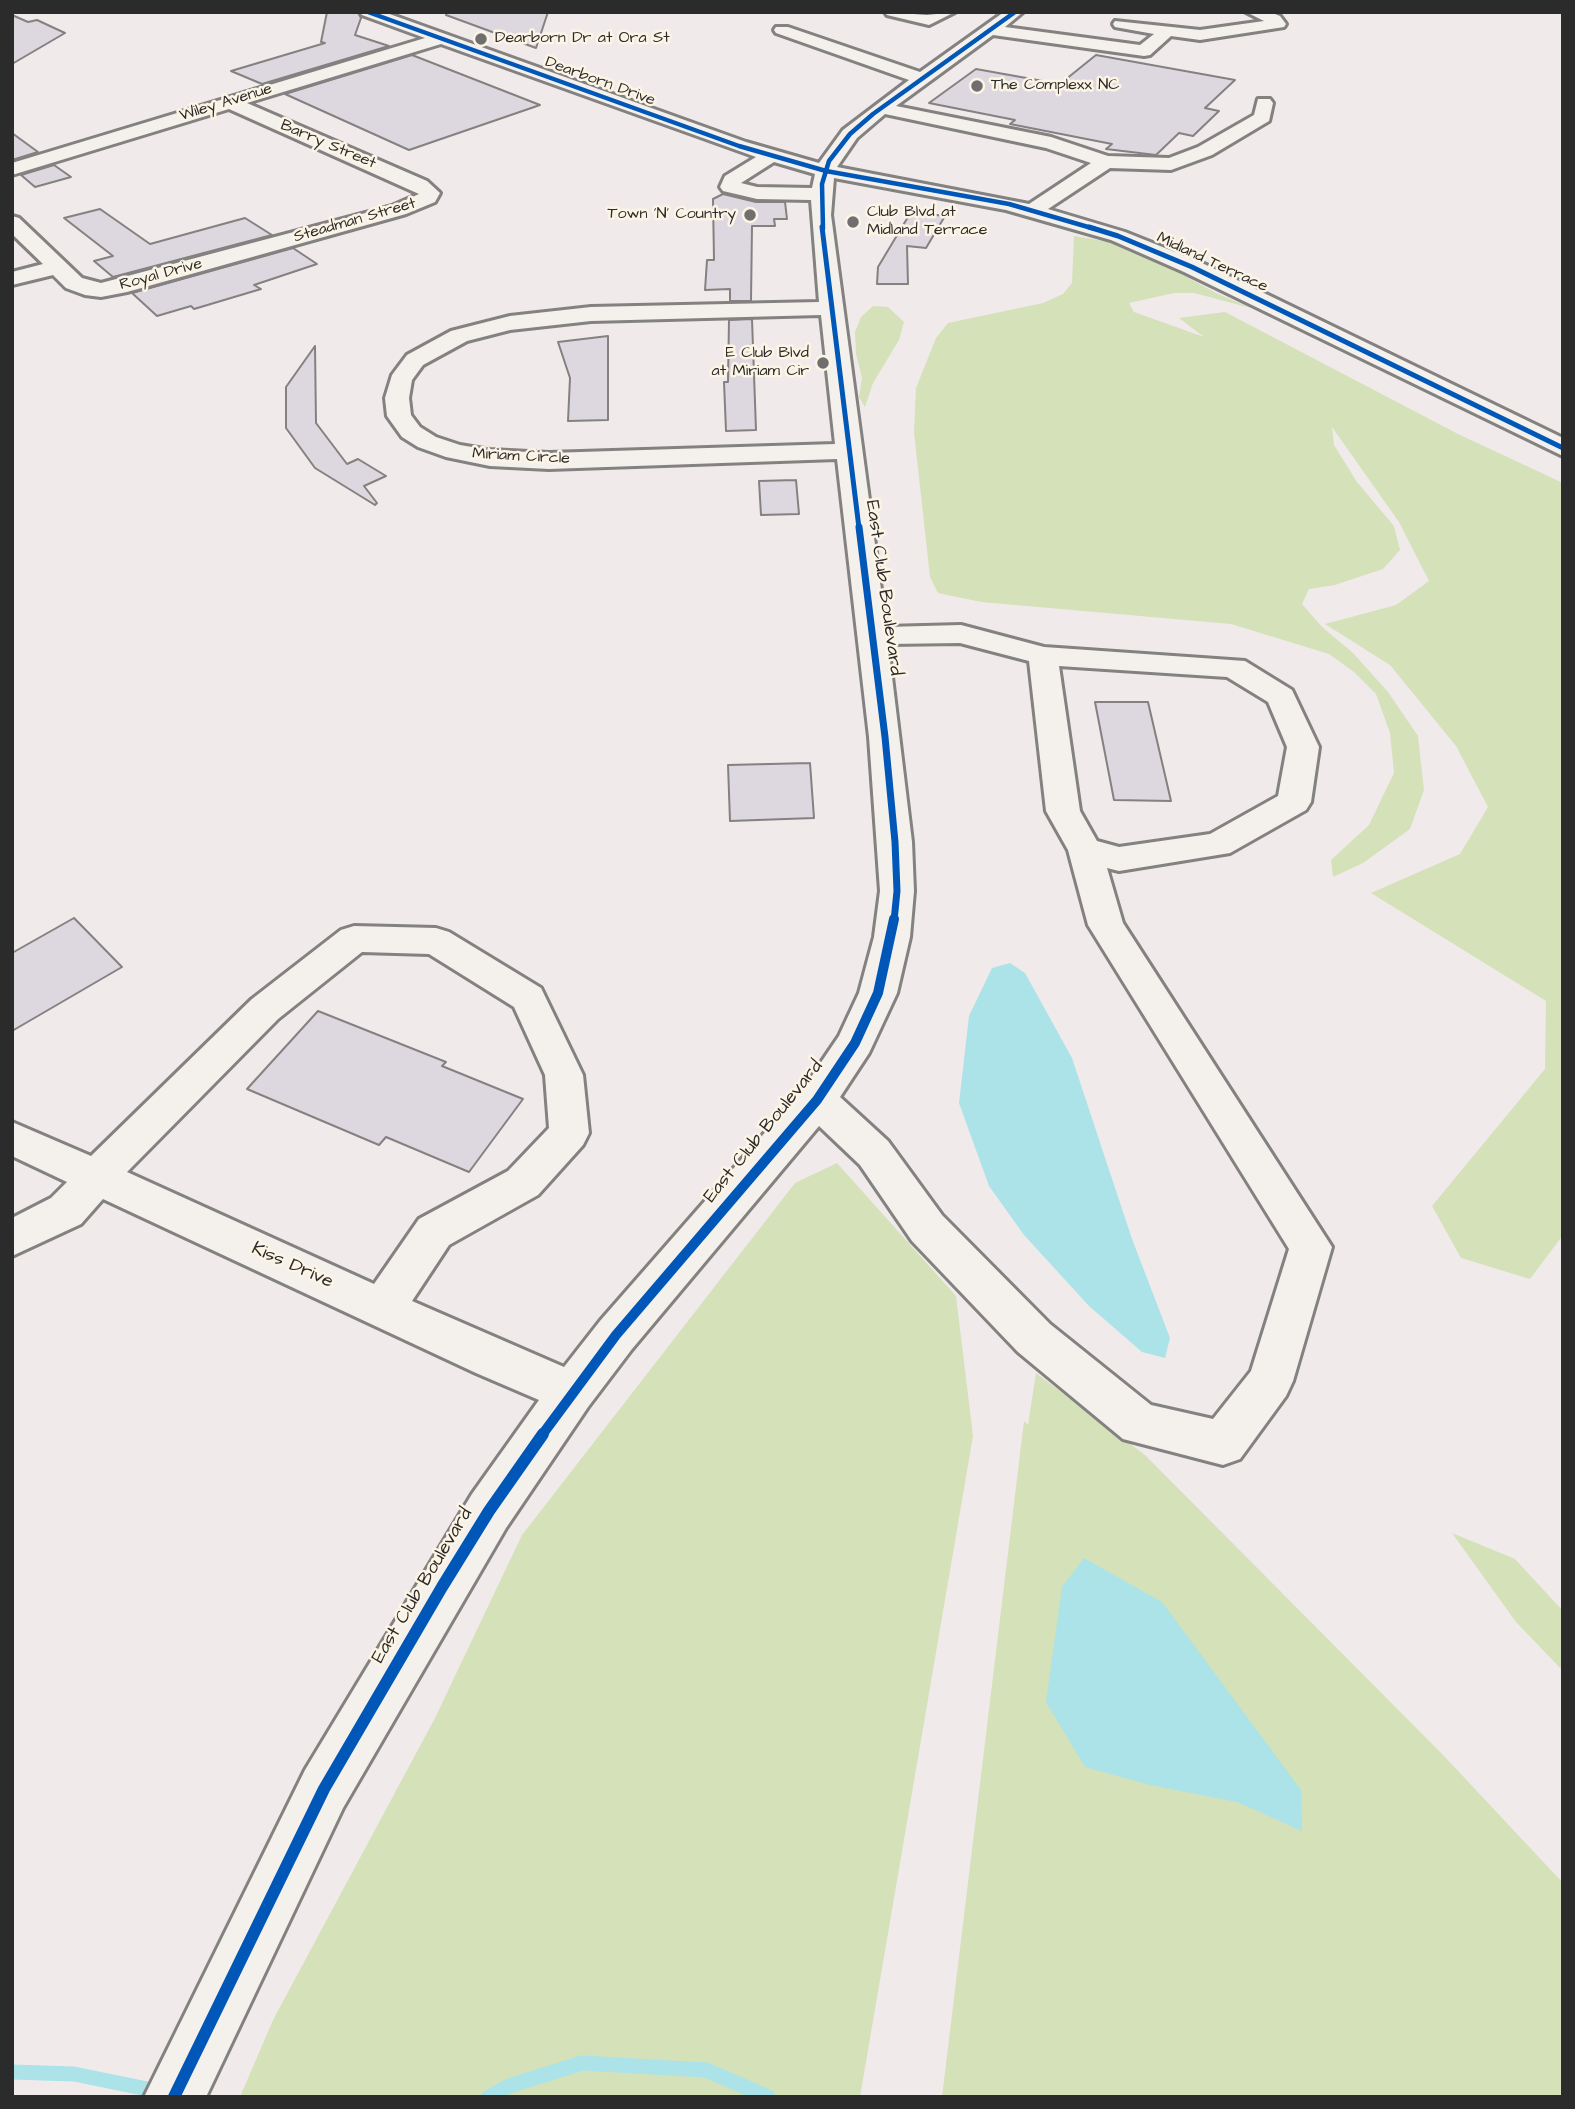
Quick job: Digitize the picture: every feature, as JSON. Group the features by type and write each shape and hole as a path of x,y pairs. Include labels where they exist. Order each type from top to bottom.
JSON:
{"street":[{"name":"Dearborn Drive","path":"368,12 772,155 810,201"},
{"path":"893,12 923,20 947,12"},
{"path":"772,155 732,180 730,187 810,201 829,160 883,100 923,78 1015,12"},
{"path":"1121,24 1200,35 1278,24 1274,19 1254,12"},
{"path":"782,30 881,66 923,78"},
{"path":"990,30 1144,51 1167,31"},
{"name":"Wiley Avenue","path":"12,169 439,39"},
{"path":"858,75 881,66"},
{"path":"883,100 1051,143 1106,162 1171,164 1205,151 1262,117 1264,103"},
{"name":"Barry Street","path":"229,102 427,189"},
{"path":"1033,210 1106,162"},
{"name":"Steadman Street","path":"271,245 419,204 428,198 430,193 427,189"},
{"name":"Midland Terrace","path":"810,201 1033,210 1118,236 1192,267 1563,448"},
{"name":"East Club Boulevard","path":"174,2097 324,1789 489,1511 572,1392 616,1335 817,1100 855,1043 878,993 892,937 897,891 895,842 831,308 810,201"},
{"name":"Royal Drive","path":"12,222 74,283 101,290 271,245"},
{"path":"12,279 57,267"},
{"name":"Miriam Circle","path":"831,308 591,314 510,323 459,336 415,360 400,380 397,398 399,416 411,432 427,442 455,452 490,458 548,461 847,451"},
{"path":"872,636 961,634 1043,656 1234,668 1281,697 1303,747 1294,802 1218,845 1119,859 1085,850"},
{"path":"817,1100 874,1153 927,1228 1034,1338 1139,1424 1223,1443 1270,1381 1311,1247 1106,925 1085,850 1063,811 1043,656"},
{"path":"12,1238 66,1211 96,1177 265,1009 354,939 436,942 528,998 564,1075 569,1133 523,1183 434,1232 383,1307"},
{"name":"Kiss Drive","path":"12,1138 492,1359 572,1392"}],"green space":[{"path":"1074,236 1117,243 1251,308 1194,293 1174,293 1129,303 1134,312 1204,337 1179,318 1225,312 1458,434 1563,483 1563,1235 1530,1279 1461,1258 1432,1206 1545,1069 1546,1001 1371,893 1460,854 1488,807 1456,746 1390,665 1325,624 1396,605 1429,581 1399,522 1332,427 1334,445 1357,482 1394,526 1400,550 1383,569 1335,585 1309,589 1302,604 1322,627 1353,653 1388,692 1418,736 1424,790 1410,829 1363,863 1333,877 1331,860 1369,825 1394,773 1390,733 1376,694 1354,672 1329,654 1231,624 981,602 938,593 930,577 914,432 916,388 936,338 948,323 1043,303 1063,294 1072,283"},
{"path":"873,306 888,307 904,322 899,340 873,383 865,407 859,397 862,378 856,354 855,332 861,317"},
{"path":"837,1163 956,1296 973,1436 860,2097 240,2097 273,2020 435,1718 522,1535 795,1183"},
{"path":"1036,1373 1145,1455 1444,1756 1563,1883 1563,2097 942,2097 1024,1421 1028,1425"},
{"path":"1452,1533 1515,1559 1563,1611 1563,1671 1516,1622"}],"water":[{"path":"1010,963 1025,973 1072,1058 1132,1239 1170,1338 1165,1358 1142,1352 1089,1306 1024,1235 989,1186 959,1103 969,1016 992,968"},
{"path":"1084,1558 1162,1602 1301,1790 1302,1831 1237,1802 1150,1785 1085,1767 1046,1702 1062,1587"}],"building":[{"path":"327,12 358,12 361,18 355,35 389,46 262,84 231,71 325,43 321,42"},
{"path":"447,12 548,12 536,48 446,15"},
{"path":"12,15 28,22 37,20 65,33 12,64"},
{"path":"412,55 540,105 409,150 285,94"},
{"path":"1096,55 1235,80 1205,108 1219,111 1193,136 1179,133 1156,155 1106,149 1112,144 1010,124 1015,120 929,103 976,69 1060,84"},
{"path":"12,133 38,152 12,160"},
{"path":"54,165 71,177 35,187 21,175"},
{"path":"723,194 756,202 785,202 787,219 774,219 775,226 752,226 751,301 730,301 730,289 705,290 707,260 714,260 713,199"},
{"path":"100,209 150,244 245,218 272,235 113,277 94,261 113,256 64,218"},
{"path":"911,212 945,216 926,248 907,246 908,284 877,284 878,267"},
{"path":"293,248 317,264 254,285 261,289 194,309 191,306 157,316 132,293"},
{"path":"752,319 756,430 726,431 724,382 728,382 729,320"},
{"path":"608,336 608,420 568,421 570,378 558,342"},
{"path":"315,346 316,423 347,464 358,459 386,476 364,486 377,503 375,505 315,468 286,428 286,387"},
{"path":"796,480 799,514 761,515 759,481"},
{"path":"1095,702 1148,702 1171,801 1114,800"},
{"path":"810,763 814,818 730,821 728,765"},
{"path":"74,918 122,967 12,1031 12,953"},
{"path":"318,1011 446,1062 442,1066 523,1099 469,1172 386,1137 379,1145 247,1089"}],"waterway":[{"path":"489,2097 509,2086 582,2063 706,2070 768,2097"},
{"path":"12,2072 74,2074 162,2092"}],"cycle path":[{"path":"368,12 739,146 826,171 1009,204 1118,236 1192,267 1563,448"},
{"path":"174,2097 324,1789 489,1511 572,1392 616,1335 817,1100 855,1043 878,993 892,937 897,891 895,842 885,737 831,308 821,215 822,184 829,161 850,134 873,114 1015,12"}],"place":[{"name":"Dearborn Dr at Ora St","path":"481,39"},
{"name":"The Complexx NC","path":"977,86"},
{"name":"Town 'N' Country","path":"750,215"},
{"name":"Club Blvd at Midland Terrace","path":"853,222"},
{"name":"E Club Blvd at Miriam Cir","path":"823,363"}]}
